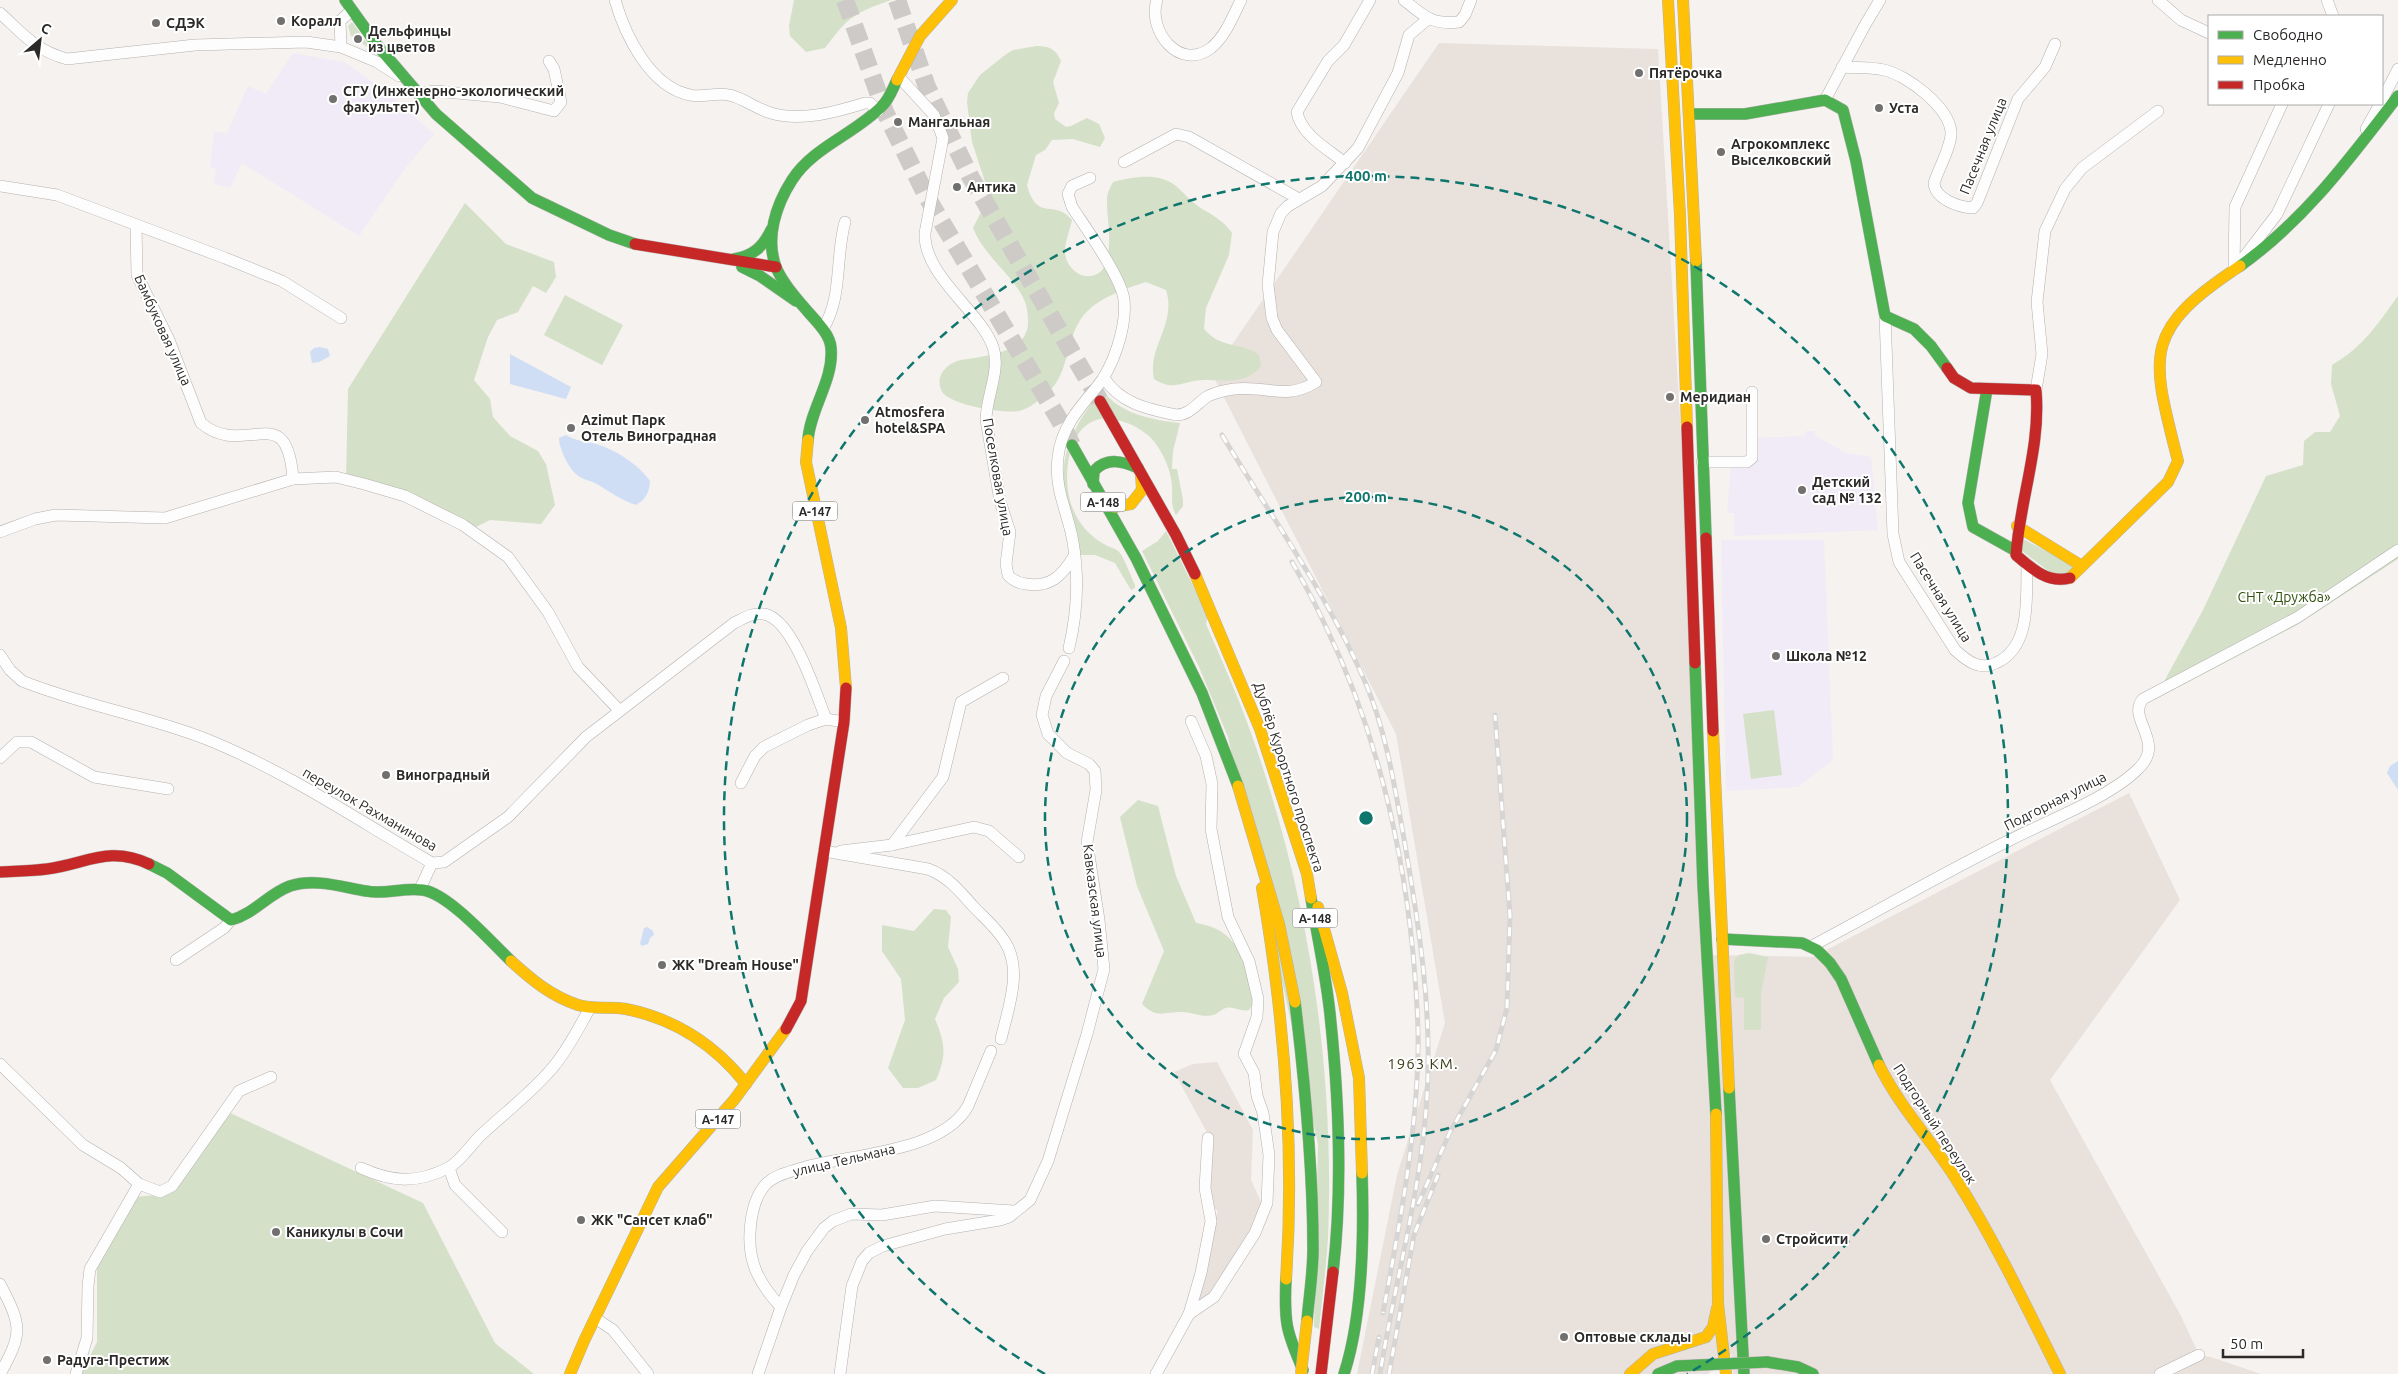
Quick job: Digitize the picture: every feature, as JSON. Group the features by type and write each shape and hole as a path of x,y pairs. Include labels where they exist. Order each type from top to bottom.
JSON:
{"main road":[{"name":"А-147","path":"724,260 747,257 757,252 766,241 786,190 803,166 878,111 900,78 920,36 952,0"},
{"path":"1668,0 1675,115 1703,885 1716,1114 1718,1304 1726,1374"},
{"path":"1683,0 1722,939 1745,1374"},
{"path":"348,5 405,79 436,114 532,198 632,243 724,260 776,267"},
{"path":"1885,316 1914,329 1931,346 1954,378 1971,388 2036,390 2038,424 2017,526 2016,555 2041,574 2056,581 2064,581 2071,578 2174,474 2178,461 2160,382 2161,350 2171,324 2189,301 2208,285 2256,255 2295,220 2398,96"},
{"path":"1675,115 1745,114 1825,100"},
{"name":"Пасечная улица","path":"1825,100 1843,110 1849,128 1863,189 1878,286 1885,316"},
{"name":"А-147","path":"570,1374 577,1353 658,1187 746,1084 793,1020 801,1001 829,851 844,722 846,681 841,628 806,462 808,433 832,356 823,329 796,297 776,267 771,230"},
{"name":"А-147","path":"724,260 760,276 807,309"},
{"path":"1987,389 1968,503 1973,527 2016,551"},
{"name":"Дублёр Курортного проспекта","path":"1100,401 1176,535 1228,646 1260,729 1307,874 1330,1013 1339,1155 1339,1209 1328,1324 1321,1374"},
{"name":"А-148","path":"1072,445 1136,558 1202,693 1235,775 1278,924 1295,1001 1302,1048 1312,1189 1313,1251 1308,1320 1301,1374"},
{"name":"А-148","path":"1093,484 1094,471 1104,462 1119,461 1140,471 1142,490 1131,504 1114,507 1106,503 1099,495"},
{"path":"2017,526 2082,566"},
{"name":"А-148","path":"1251,828 1272,947 1286,1088 1290,1222 1284,1316 1288,1336 1305,1374"},
{"path":"0,872 48,868 104,856 132,856 167,873 231,920 243,917 277,893 303,884 332,884 382,893 420,889 438,894 535,983 590,1008 612,1008 646,1014 697,1036 731,1063 746,1084"},
{"name":"А-148","path":"1307,874 1328,936 1359,1078 1363,1214 1359,1284 1351,1353 1344,1374"},
{"path":"1722,939 1751,939 1812,946"},
{"name":"Подгорный переулок","path":"1812,946 1826,958 1842,984 1881,1070 1897,1096 1940,1154 1996,1250 2060,1374"},
{"path":"1630,1374 1645,1358 1665,1349 1700,1341 1706,1337 1712,1327 1718,1304"},
{"path":"1658,1374 1677,1366 1767,1362 1798,1367 1813,1374"}],"street":[{"path":"615,0 625,31 637,51 650,68 678,91 699,96 728,94 762,110 787,115 821,114 865,103 870,103 878,111"},
{"path":"1158,0 1154,16 1160,35 1169,47 1179,53 1190,55 1204,52 1221,38 1242,0"},
{"path":"1345,163 1311,136 1298,122 1297,112 1328,61 1344,45 1370,0"},
{"path":"1404,0 1428,19 1436,22 1459,22 1465,15 1471,0"},
{"path":"1825,100 1880,0"},
{"path":"2158,0 2181,20 2208,33"},
{"path":"2327,0 2333,15"},
{"path":"342,47 340,22 348,5"},
{"path":"0,13 36,47 48,54 67,59 195,45 306,42 342,47 377,62 405,79"},
{"path":"1104,378 1113,390 1126,400 1176,416 1184,415 1210,395 1233,389 1261,388 1288,393 1303,390 1316,382 1277,330 1268,302 1273,232 1281,213 1288,206 1322,186 1358,148 1394,80 1409,35 1428,19"},
{"name":"Пасечная улица","path":"1842,67 1884,70 1900,76 1937,104 1945,113 1951,132 1934,183 1934,191 1940,197 1972,208 1978,203 2018,99 2027,86 2040,75 2054,44"},
{"path":"418,94 435,91 500,97 554,111 560,102 554,69 549,61"},
{"path":"2383,98 2398,69"},
{"name":"Поселковая улица","path":"900,78 934,116 944,138 925,233 926,248 947,284 988,337 994,352 994,371 986,408 986,420 1000,501 1010,532 1006,564 1008,575 1018,583 1046,584 1065,571 1074,556"},
{"path":"2234,270 2235,207 2282,105"},
{"path":"2234,270 2277,214 2329,105"},
{"path":"2356,148 2379,105"},
{"path":"2036,390 2042,354 2037,302 2045,231 2066,189 2082,168 2158,111"},
{"path":"1124,162 1176,134 1189,136 1299,199"},
{"path":"1070,648 1077,602 1073,542 1059,494 1058,455 1066,428 1073,414 1104,378 1114,361 1121,330 1124,300 1116,278 1072,207 1068,194 1072,186 1090,178"},
{"path":"0,186 57,195 282,281 341,318"},
{"path":"823,329 830,316 839,280 845,222"},
{"name":"Бамбуковая улица","path":"136,225 137,275 169,340 201,423 211,431 225,436 270,434 281,438 292,457 293,479"},
{"name":"Пасечная улица","path":"1885,316 1893,524 1896,554 1955,650 1966,661 1978,666 1990,666 2001,661 2013,651 2022,631 2027,564"},
{"path":"1702,462 1747,462 1752,458 1752,392"},
{"path":"0,532 35,519 56,515 165,518 293,479 336,477 364,484 405,496 476,532 508,557 548,612 578,667 619,710"},
{"name":"Подгорная улица","path":"1812,946 2007,841 2117,787 2139,768 2148,755 2149,740 2138,713 2138,707 2143,699 2298,617 2398,550"},
{"name":"переулок Рахманинова","path":"0,655 10,670 22,681 205,739 235,752 273,771 432,863 444,862 508,817 586,736 734,623 749,616 764,614 780,624 799,652 826,719"},
{"name":"Кавказская улица","path":"840,1374 852,1286 862,1261 869,1253 883,1246 945,1229 1000,1220 1030,1200 1048,1162 1087,1034 1104,968 1087,842 1096,790 1095,771 1090,764 1067,753 1048,734 1042,715 1046,696 1064,661"},
{"path":"892,844 943,777 961,702 1003,678"},
{"path":"741,782 755,756 764,748 808,725 826,719 844,722"},
{"path":"1189,1314 1214,1297 1255,1233 1267,1203 1269,1155 1263,1113 1257,1096 1254,1073 1244,1054 1257,1017 1258,999 1249,961 1228,917 1211,830 1212,784 1206,756 1191,721"},
{"path":"0,758 17,742 31,742 94,777 168,789"},
{"path":"829,851 892,844 974,827 989,831 1019,858"},
{"path":"829,851 935,872 953,884 1001,936 1012,956 1013,983 1001,1039"},
{"path":"420,889 432,863"},
{"path":"176,960 224,928 231,920"},
{"path":"361,1168 378,1176 396,1180 420,1178 449,1168 555,1065 590,1008"},
{"name":"улица Тельмана","path":"781,1306 760,1282 750,1246 754,1206 766,1184 774,1178 823,1162 917,1143 948,1129 963,1115 968,1106 991,1051"},
{"path":"0,1064 83,1145 121,1168 139,1184 154,1192 169,1189 239,1091 271,1078"},
{"path":"1156,1374 1189,1314 1211,1221 1205,1188 1208,1138"},
{"path":"449,1168 455,1185 502,1232"},
{"path":"76,1374 87,1338 90,1269 139,1184"},
{"path":"758,1374 781,1306 807,1251 824,1228 843,1216 890,1214 935,1206 1014,1211"},
{"path":"0,1284 14,1312 18,1336 15,1347 0,1374"},
{"path":"595,1318 613,1330 648,1374"},
{"path":"2160,1374 2199,1355"}],"shaded area":[{"path":"1439,43 1658,49 1712,955 1813,957 2129,793 2180,900 2050,1080 2181,1316 2199,1355 2211,1357 2261,1374 1733,1374 1731,1353 1708,1374 1357,1374 1397,1175 1445,1023 1396,734 1212,374"},
{"path":"293,53 345,62 391,96 434,134 403,171 359,236 242,163 230,188 214,184 216,169 210,168 214,132 227,133 248,86 266,94"},
{"name":"Детский сад № 132","path":"1806,431 1814,431 1816,436 1846,453 1871,457 1878,530 1734,536 1734,513 1727,513 1731,467 1753,464 1757,438 1804,436"},
{"name":"Школа №12","path":"1721,540 1824,540 1833,760 1798,787 1726,791"},
{"path":"1217,1062 1253,1130 1251,1180 1263,1206 1257,1231 1210,1306 1196,1297 1205,1245 1218,1211 1209,1204 1210,1138 1174,1072 1193,1064"}],"green space":[{"path":"794,0 891,0 853,17 825,48 806,52 790,36 789,26"},
{"path":"352,22 373,51 351,36 348,26"},
{"path":"1037,46 1052,49 1061,61 1053,82 1059,103 1054,113 1055,119 1066,127 1087,118 1099,124 1105,138 1100,147 1073,139 1052,140 1045,150 1036,155 1027,185 1031,197 1041,207 1059,211 1072,220 1065,249 1069,265 1081,275 1091,276 1100,272 1105,265 1109,243 1107,197 1113,182 1153,177 1176,186 1199,207 1221,221 1232,233 1229,255 1206,308 1204,329 1218,340 1245,348 1259,355 1261,366 1249,376 1235,380 1203,380 1178,385 1167,385 1154,379 1154,356 1168,314 1168,302 1166,290 1146,282 1103,299 1083,316 1072,337 1063,369 1052,389 1028,407 1012,412 991,410 967,405 943,393 939,382 940,377 950,364 1004,351 1022,340 1027,331 1028,320 1023,296 982,245 973,228 986,202 988,191 972,142 967,102 968,93 980,75 1005,55 1013,50"},
{"path":"465,203 506,244 554,262 556,277 546,293 533,286 518,312 497,320 488,337 474,380 490,399 493,417 510,436 538,451 546,464 555,505 541,524 490,520 474,528 346,479 348,389"},
{"path":"565,295 623,325 602,365 544,335"},
{"name":"СНТ «Дружба»","path":"2398,296 2398,559 2297,625 2154,700 2203,610 2266,476 2303,465 2304,441 2315,432 2330,432 2340,416 2331,384 2332,365 2361,343"},
{"path":"1102,389 1109,398 1127,410 1148,418 1180,423 1173,451 1172,469 1177,469 1183,506 1176,515 1172,504 1170,473 1165,460 1155,443 1141,430 1125,422 1104,419 1091,422 1080,431 1073,444 1067,474 1071,504 1080,522 1089,533 1099,541 1117,550 1120,554 1135,585 1135,588 1131,590 1115,563 1095,555 1077,555 1074,522 1064,486 1066,455 1070,441 1084,415"},
{"path":"1166,531 1208,616 1206,624 1252,736 1289,858 1303,921 1322,1047 1327,1111 1329,1174 1328,1238 1319,1329 1314,1327 1318,1144 1228,737 1199,667 1142,551 1158,541"},
{"path":"2023,539 2073,565 2070,573 2051,573 2022,551"},
{"path":"1774,710 1782,775 1751,779 1743,714"},
{"path":"1138,800 1158,806 1176,876 1196,923 1223,933 1239,951 1248,976 1253,1004 1249,1010 1226,1008 1209,1016 1182,1012 1160,1014 1152,1012 1142,1004 1164,951 1137,886 1120,817"},
{"path":"934,909 946,910 951,917 948,947 958,969 959,982 944,998 935,1019 943,1042 942,1063 936,1080 918,1088 903,1088 888,1068 905,1020 901,979 882,951 882,925 914,931"},
{"path":"1749,953 1768,957 1761,993 1761,1030 1744,1030 1744,998 1735,997 1734,961 1739,955"},
{"name":"Каникулы в Сочи","path":"226,1111 423,1203 495,1343 534,1374 81,1374 97,1342 97,1262 135,1197 168,1194"}],"water":[{"path":"314,348 328,349 330,356 319,362 312,363 310,352"},
{"path":"510,354 571,387 566,399 510,384"},
{"path":"566,435 604,447 633,463 650,481 645,498 636,505 578,476 562,452 559,438"},
{"path":"2398,761 2398,790 2387,773 2390,766"},
{"path":"647,927 653,931 654,935 650,938 648,944 642,946 640,944 644,928"}],"tunnel":[{"path":"845,0 885,112 928,199 1060,421 1072,445"},
{"path":"897,0 927,87 970,176 1100,401"}],"railway":[{"path":"1222,435 1317,588 1351,651 1366,684 1389,758 1409,868 1424,971 1428,1040 1426,1110 1418,1176 1380,1374"},
{"path":"1292,562 1318,611 1359,705 1384,786 1394,828 1408,911 1418,1017 1417,1087 1406,1184 1383,1313"},
{"path":"1418,1204 1450,1132 1496,1050 1507,1008 1510,916 1495,715"},
{"path":"1389,1374 1414,1235 1438,1175"},
{"path":"1372,1374 1379,1337"}],"traffic: fast":[{"path":"345,0 377,45 436,114 532,198 609,235 635,244"},
{"path":"808,440 813,417 829,372 831,348 823,329 791,291 776,267 772,245 774,222 781,200 801,168 811,158 860,125 882,106 889,97 897,80"},
{"path":"2240,266 2285,229 2306,208 2344,165 2398,96"},
{"path":"1689,114 1745,114 1825,100 1843,110 1856,161 1885,316 1914,329 1931,346 1947,368"},
{"path":"734,259 747,256 757,250 771,230"},
{"path":"1696,261 1706,538"},
{"path":"742,267 760,276 796,301"},
{"path":"1987,389 1968,503 1973,527 2016,551"},
{"path":"1072,445 1136,558 1202,693 1238,786"},
{"path":"1093,484 1094,471 1109,462 1120,462 1138,468"},
{"path":"1695,663 1703,885 1716,1114"},
{"path":"149,864 167,873 231,920 247,913 282,890 299,884 319,883 373,892 409,889 423,890 433,893 457,909 511,961"},
{"path":"1311,898 1328,999 1338,1110 1339,1175 1333,1272"},
{"path":"1722,939 1802,943 1817,950 1830,963 1841,979 1879,1065"},
{"path":"1295,1002 1305,1094 1312,1187 1313,1258 1307,1321"},
{"path":"1729,1088 1744,1374"},
{"path":"1344,1374 1359,1301 1363,1222 1362,1173"},
{"path":"1286,1279 1285,1306 1287,1326 1303,1370"},
{"path":"1767,1362 1798,1367 1813,1374"},
{"path":"1677,1366 1767,1362"},
{"path":"1658,1374 1677,1366"}],"traffic: slow":[{"path":"897,80 920,36 952,0"},
{"path":"1668,0 1680,215 1687,427"},
{"path":"1683,0 1696,261"},
{"path":"2070,578 2168,482 2178,461 2162,395 2160,370 2162,348 2170,328 2185,309 2208,289 2240,266"},
{"path":"808,440 806,462 841,628 846,688"},
{"path":"1101,498 1114,507 1131,504 1142,490 1141,474"},
{"path":"2017,526 2082,566"},
{"path":"1195,574 1260,729 1307,874 1311,898"},
{"path":"1713,731 1729,1088"},
{"path":"1238,786 1279,924 1295,1002"},
{"path":"1262,888 1270,936 1286,1083 1289,1181 1286,1279"},
{"path":"1318,907 1342,993 1359,1078 1362,1173"},
{"path":"511,961 542,987 578,1005 626,1009 644,1013 678,1027 708,1046 746,1084"},
{"path":"570,1374 658,1187 734,1100 786,1029"},
{"path":"1879,1065 1896,1095 1947,1165 1970,1202 2010,1275 2060,1374"},
{"path":"1716,1114 1718,1304 1726,1374"},
{"path":"1630,1374 1653,1354 1706,1337 1713,1327 1717,1308"},
{"path":"1301,1374 1307,1321"}],"traffic: jam":[{"path":"635,244 776,267"},
{"path":"1947,368 1954,378 1971,388 2036,390 2036,432 2016,555 2034,570 2047,577 2054,579 2070,578"},
{"path":"1100,401 1176,535 1195,574"},
{"path":"1687,427 1695,663"},
{"path":"1706,538 1713,731"},
{"path":"786,1029 801,1001 844,722 846,688"},
{"path":"0,872 61,867 109,856 122,856 149,864"},
{"path":"1321,1374 1333,1272"}],"place":[{"name":"Коралл","path":"281,21"},
{"name":"СДЭК","path":"156,23"},
{"name":"Дельфинцы из цветов","path":"358,39"},
{"name":"Пятёрочка","path":"1639,73"},
{"name":"СГУ (Инженерно-экологический факультет)","path":"333,99"},
{"name":"Уста","path":"1879,108"},
{"name":"Мангальная","path":"898,122"},
{"name":"Агрокомплекс Выселковский","path":"1721,152"},
{"name":"Антика","path":"957,187"},
{"name":"Меридиан","path":"1670,397"},
{"name":"Atmosfera hotel&SPA","path":"865,420"},
{"name":"Azimut Парк Отель Виноградная","path":"571,428"},
{"name":"Детский сад № 132","path":"1802,490"},
{"name":"Школа №12","path":"1776,656"},
{"name":"Виноградный","path":"386,775"},
{"name":"ЖК \"Dream House\"","path":"662,965"},
{"name":"ЖК \"Сансет клаб\"","path":"581,1220"},
{"name":"Каникулы в Сочи","path":"276,1232"},
{"name":"Стройсити","path":"1766,1239"},
{"name":"Оптовые склады","path":"1564,1337"},
{"name":"Радуга-Престиж","path":"47,1360"}],"district":[{"name":"1963 КМ.","path":"1423,1063"}]}
